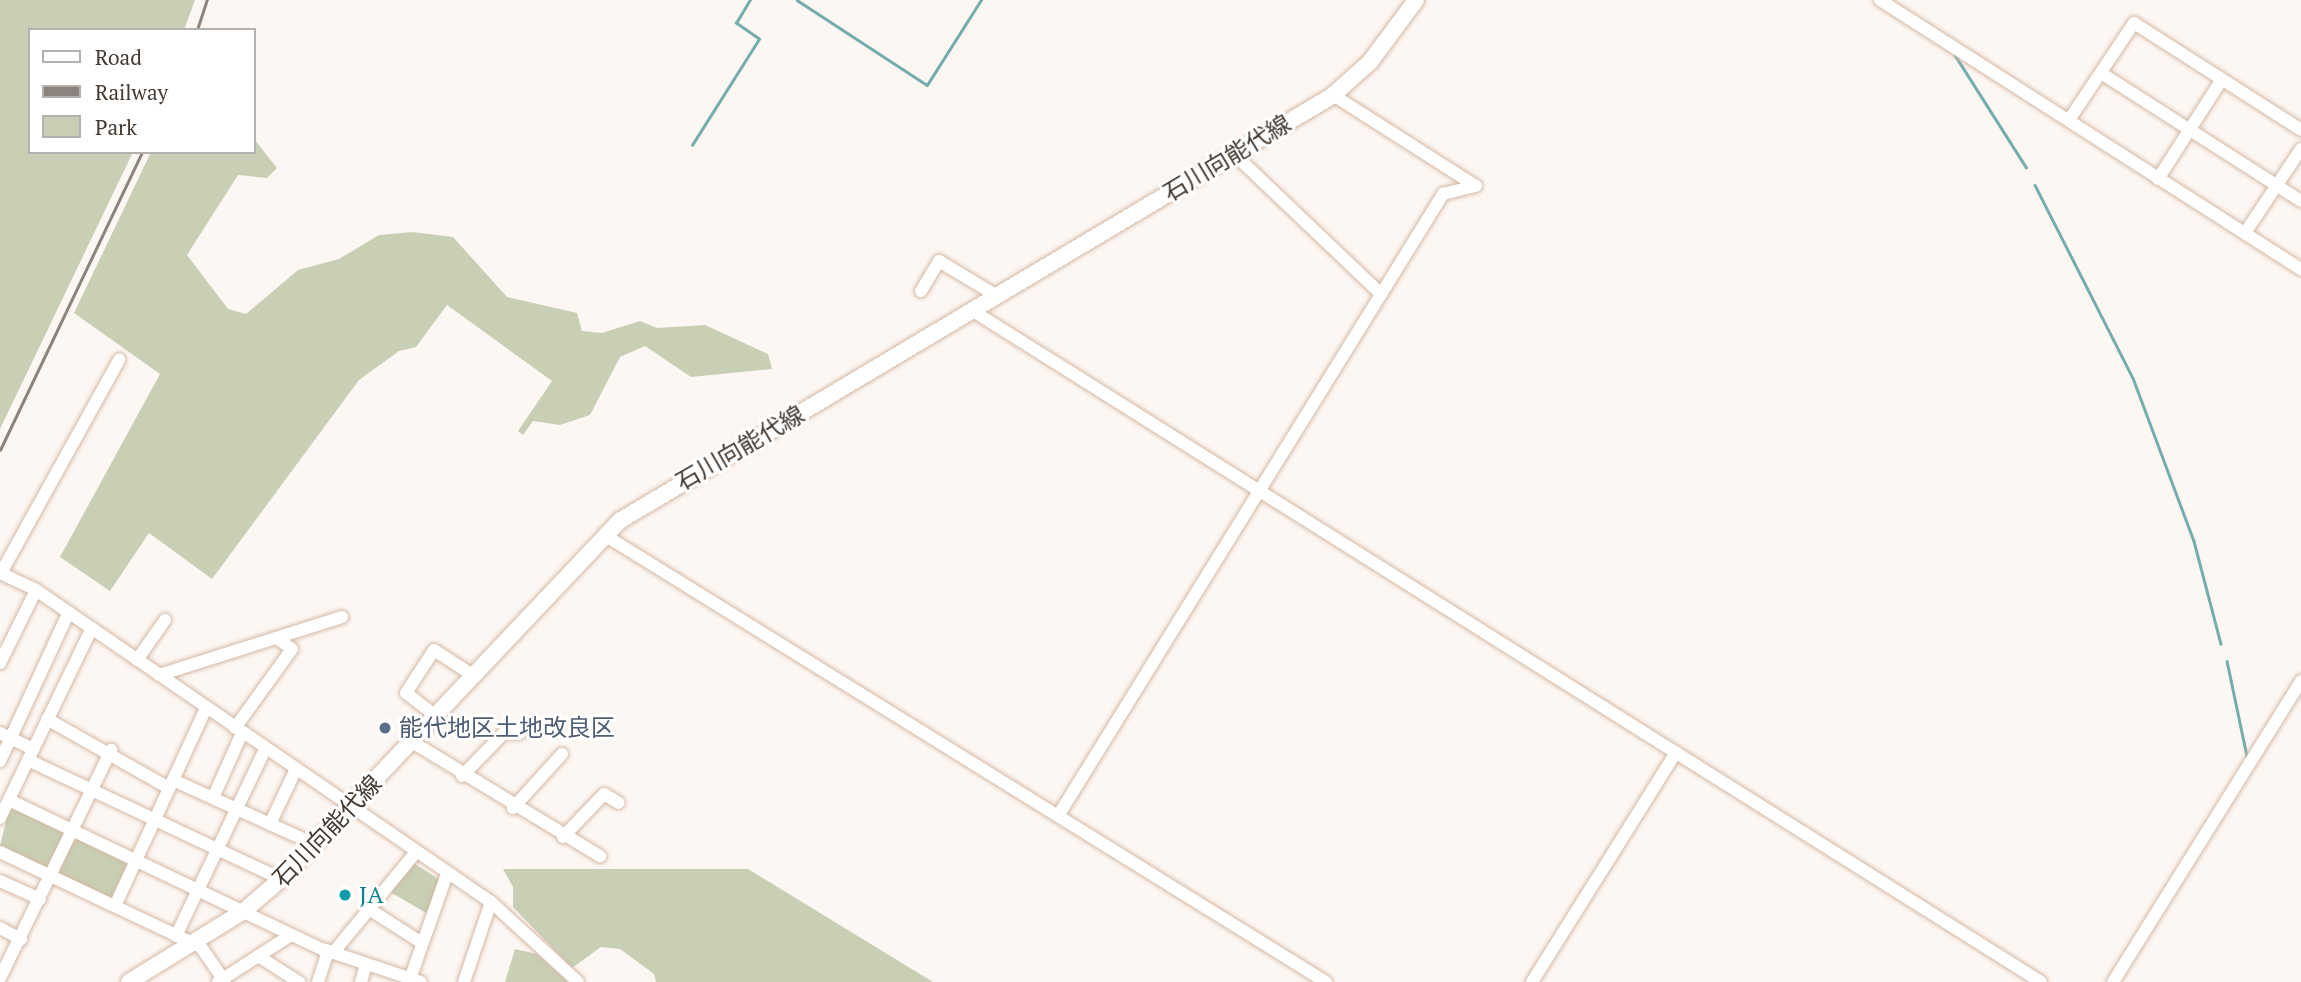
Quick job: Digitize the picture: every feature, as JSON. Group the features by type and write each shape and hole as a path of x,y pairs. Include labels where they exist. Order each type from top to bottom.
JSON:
{"main road":[{"name":"石川向能代線","path":"130,982 183,940 244,911 281,879 414,743 606,536 657,497 1333,95 1370,62 1416,0"}],"street":[{"path":"1880,0 2301,269"},
{"path":"2069,120 2134,23 2301,131"},
{"path":"2101,73 2301,201"},
{"path":"2158,179 2221,81"},
{"path":"1058,816 1261,496 1443,194 1476,186 1333,95"},
{"path":"2245,233 2301,149"},
{"path":"1234,154 1381,293"},
{"path":"920,291 939,261 997,296"},
{"path":"973,311 1261,496 1676,752 2041,982"},
{"path":"119,360 1,573 36,590 69,612 296,769 348,809 491,902 578,982"},
{"path":"606,536 1326,982"},
{"path":"0,663 36,590"},
{"path":"0,761 5,736 69,612"},
{"path":"159,675 342,617"},
{"path":"137,660 165,620"},
{"path":"0,818 92,628"},
{"path":"213,798 239,731 292,649 277,638"},
{"path":"437,717 406,693 434,650 474,677"},
{"path":"2113,982 2301,681"},
{"path":"115,906 205,708"},
{"path":"47,719 111,750"},
{"path":"462,776 504,733 520,733"},
{"path":"5,736 30,755 91,790 281,879"},
{"path":"414,743 513,808 600,856"},
{"path":"183,940 200,890 265,749"},
{"path":"111,750 114,762 213,798 316,845"},
{"path":"0,978 111,750"},
{"path":"1532,982 1676,752"},
{"path":"513,808 562,754"},
{"path":"270,824 296,769"},
{"path":"563,837 604,794 620,803"},
{"path":"9,800 136,858 290,935 414,981 422,943 447,874"},
{"path":"0,852 201,947 222,981 290,935"},
{"path":"318,982 331,952 415,853"},
{"path":"0,881 40,899"},
{"path":"464,982 491,902"},
{"path":"369,909 422,943"},
{"path":"0,928 21,939"},
{"path":"258,956 299,982"},
{"path":"361,982 366,965"}],"green space":[{"path":"0,0 195,0 185,28 28,28 28,154 132,154 0,429"},
{"path":"256,142 277,168 267,178 238,175 187,255 228,309 246,314 298,270 339,259 379,235 413,232 453,237 507,297 577,313 582,331 602,333 640,321 657,328 705,325 768,354 772,369 691,377 645,346 620,357 590,415 560,425 533,421 523,435 518,431 552,381 447,305 416,347 399,351 359,380 212,579 149,533 110,591 60,557 160,374 74,313 150,154 256,154"},
{"path":"10,805 65,831 47,868 0,846"},
{"path":"73,835 129,861 110,901 54,875"},
{"path":"412,862 443,882 428,914 390,892"},
{"path":"503,869 748,869 933,982 656,982 654,974 620,949 601,947 572,968 513,907 513,887"},
{"path":"515,949 537,954 568,982 505,982"}],"waterway":[{"path":"692,145 759,39 736,23 750,0"},
{"path":"797,0 927,85 981,0"},
{"path":"1955,55 2026,167"},
{"path":"2035,185 2133,378 2194,541 2221,644"},
{"path":"2227,661 2247,756"}],"railway":[{"path":"198,28 207,0"},
{"path":"0,450 141,154"}],"place":[{"name":"能代地区土地改良区","path":"385,728"},
{"name":"JA","path":"345,895"}]}
